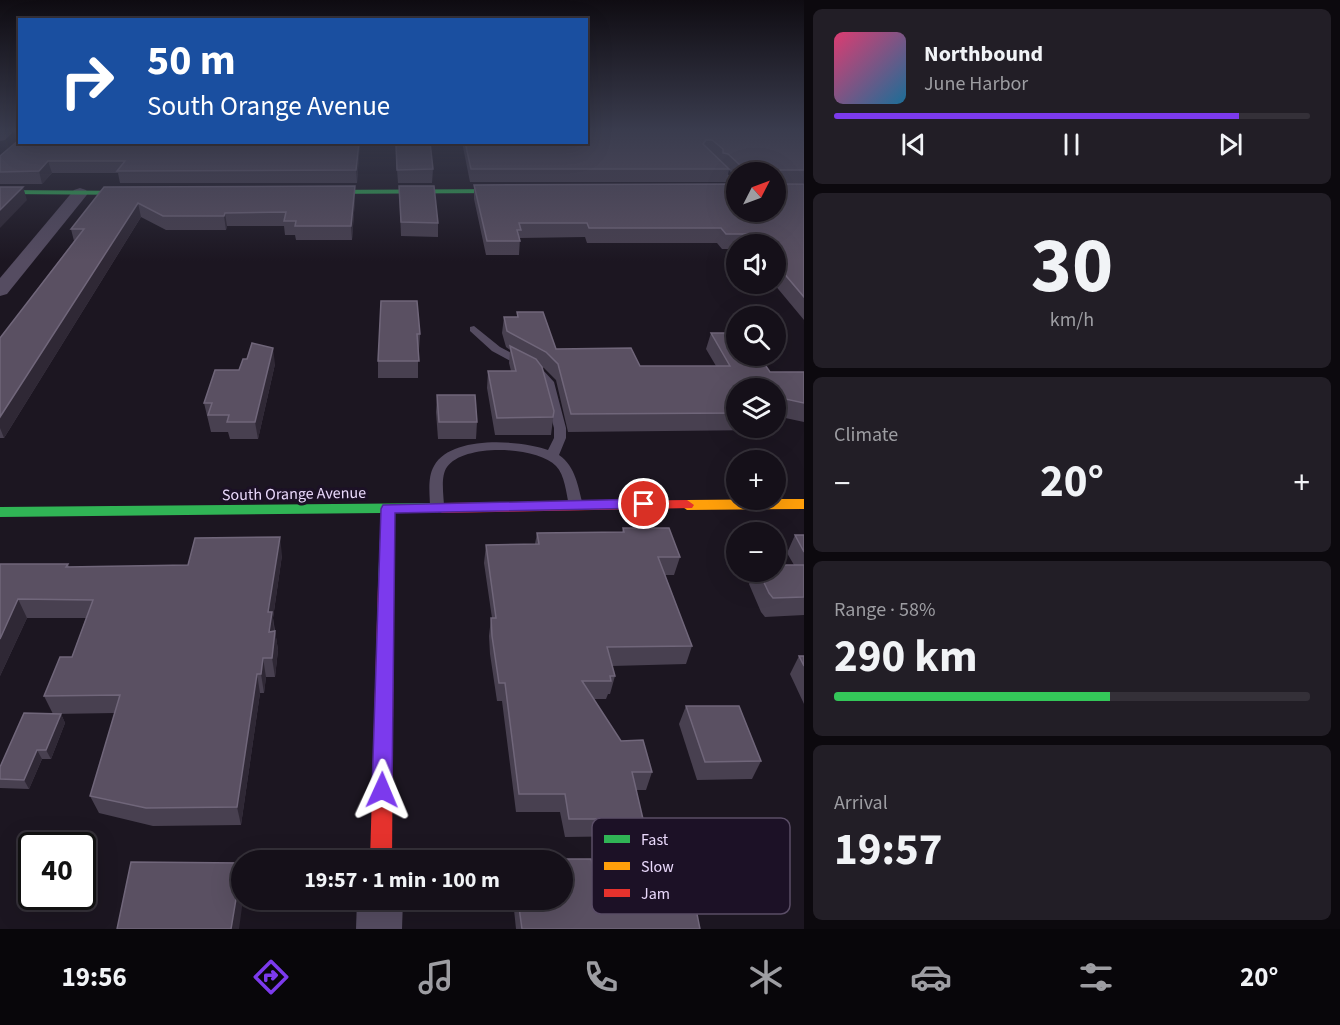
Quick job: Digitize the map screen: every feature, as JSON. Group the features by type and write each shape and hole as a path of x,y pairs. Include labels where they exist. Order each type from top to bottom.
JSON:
{"street":[{"path":"295,192 534,191"},
{"path":"0,192 163,192"},
{"path":"0,290 80,193"},
{"name":"South Orange Avenue","path":"0,512 388,509 576,504 804,504"},
{"path":"381,850 388,509"},
{"path":"379,929 380,910"}],"lane":[{"path":"474,329 496,349 538,372 548,382 560,428 560,438 553,455"},
{"path":"437,508 439,469 443,462 459,452 523,447 538,448 553,455 565,469 576,504"}],"building":[{"path":"726,184 726,222 786,222 786,184 804,184 804,297 786,276 786,234 726,234 721,228 589,228 587,223 519,223 521,230 517,230 520,241 487,241 474,185"},
{"path":"355,186 351,226 295,226 296,221 284,221 286,212 225,213 224,216 163,216 138,203 0,417 0,338 84,229 71,229 104,187"},
{"path":"399,186 434,186 438,223 401,222"},
{"path":"0,187 23,187 0,210"},
{"path":"381,301 417,301 420,334 417,334 419,361 378,361"},
{"path":"517,312 543,312 556,349 631,348 640,366 766,366 770,372 804,372 804,403 786,399 786,378 726,378 726,413 571,414 558,364 546,352 507,331 504,317 518,317"},
{"path":"711,333 726,333 726,359"},
{"path":"252,343 273,348 255,422 227,422 229,415 208,415 212,403 204,403 215,370 239,370 243,359 247,359"},
{"path":"510,346 536,359 542,367 554,411 553,417 497,418 488,371 516,371"},
{"path":"437,395 475,395 477,422 439,422"},
{"path":"623,528 669,528 680,557 658,557 692,646 607,647 615,676 610,676 611,681 582,681 621,741 643,740 652,772 632,772 643,818 569,819 565,794 519,794 505,683 499,683 492,636 491,618 496,618 486,545 539,544 537,533 624,532"},
{"path":"795,535 804,535 804,552"},
{"path":"280,537 268,612 272,612 269,632 275,631 272,658 263,658 261,674 257,674 237,807 146,808 90,796 120,695 44,696 60,657 72,657 93,600 18,599 0,639 0,564 68,564 66,567 188,565 195,538"},
{"path":"786,565 804,565 804,597 773,598 764,582 786,582"},
{"path":"799,656 804,656 804,666"},
{"path":"686,706 739,706 761,761 705,762"},
{"path":"24,713 61,714 46,750 37,750 24,780 0,779 0,767"},
{"path":"573,859 591,859 592,914 697,914 700,929 522,929 519,910 573,910"},
{"path":"131,862 231,863 231,910 234,910 231,929 117,929"}],"traffic: fast":[{"path":"309,192 519,191"},
{"path":"0,192 144,193"},
{"path":"0,512 442,508"},
{"path":"386,585 388,509"}],"traffic: slow":[{"path":"687,505 804,504"}],"traffic: jam":[{"path":"442,508 687,505"},
{"path":"381,850 386,585"}],"route":[{"path":"382,790 388,509 644,504"}]}
